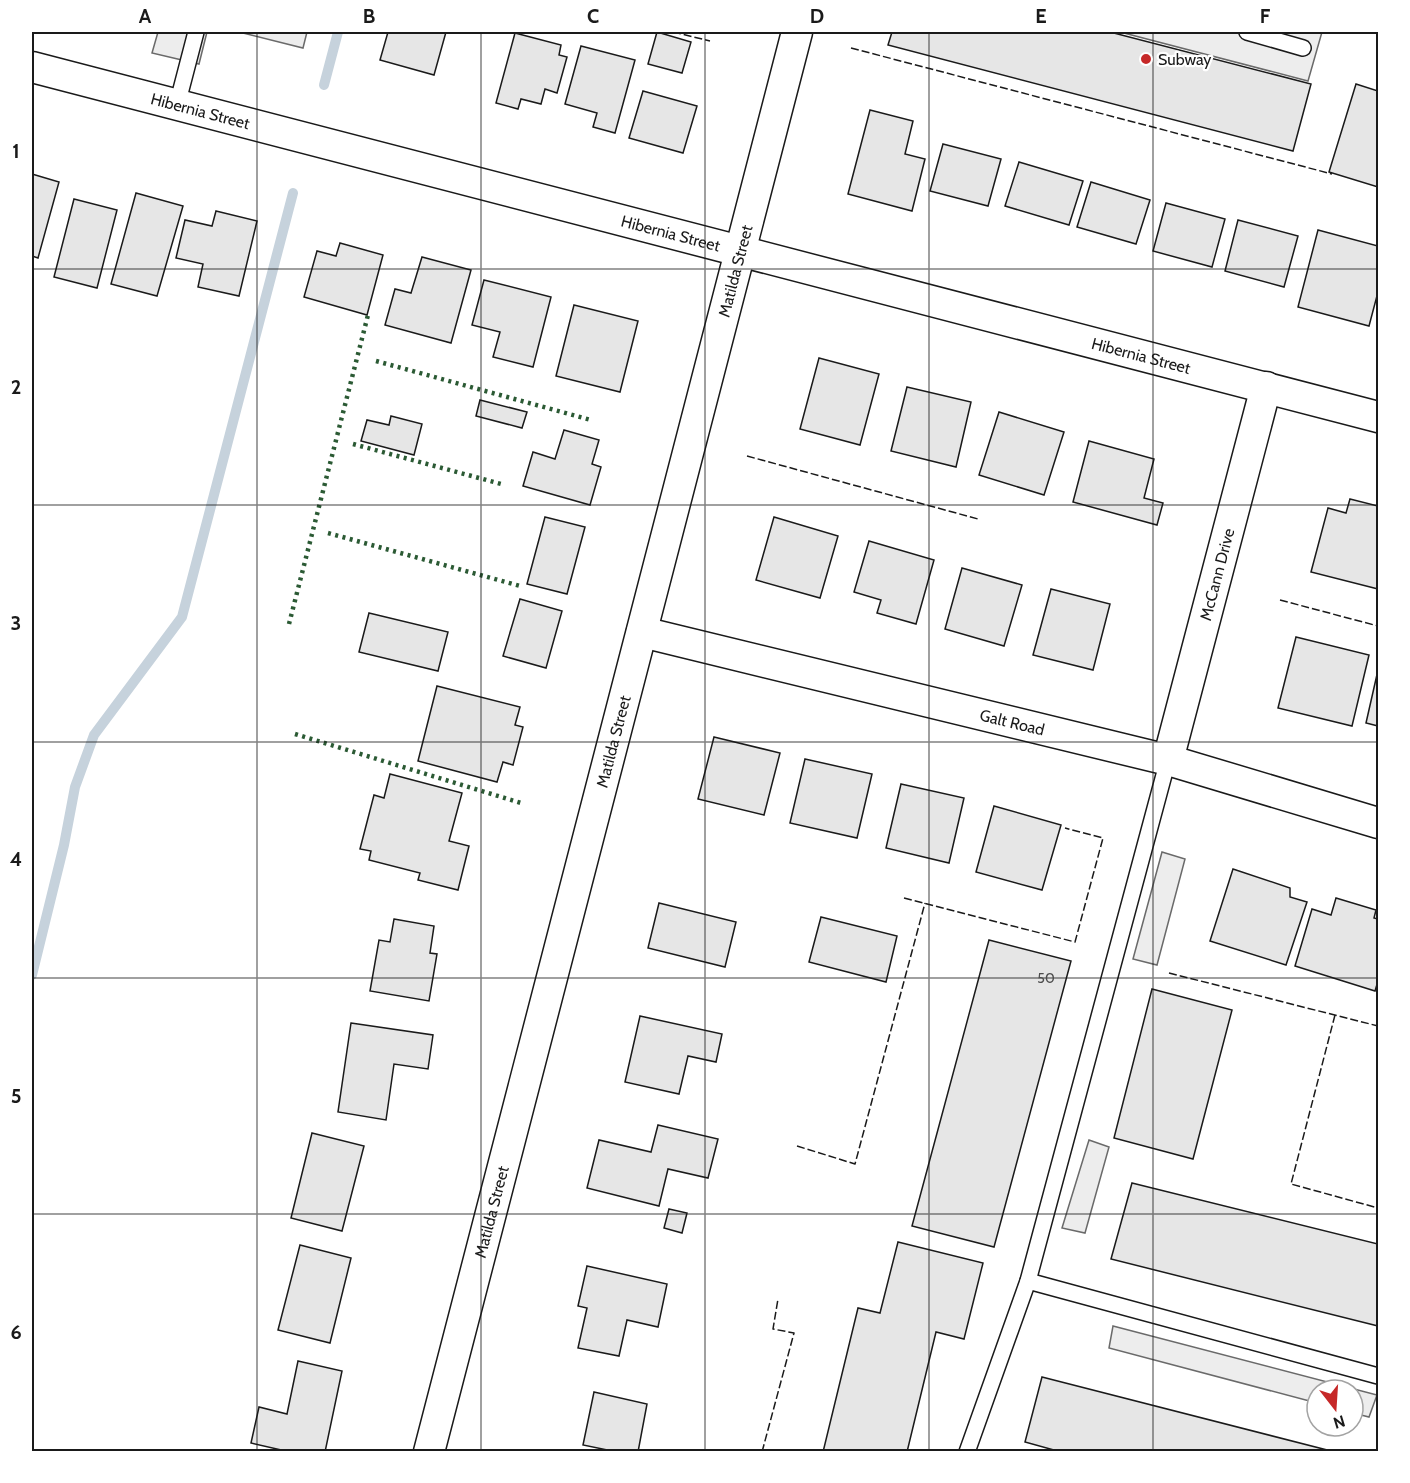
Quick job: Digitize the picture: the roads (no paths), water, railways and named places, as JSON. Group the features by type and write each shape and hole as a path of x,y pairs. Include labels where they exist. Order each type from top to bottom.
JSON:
{"street":[{"name":"Matilda Street","path":"429,1452 797,32"},
{"name":"Hibernia Street","path":"32,67 1378,417"},
{"name":"McCann Drive","path":"1168,760 1266,387"},
{"name":"Galt Road","path":"642,632 1168,760 1378,823"}],"lane":[{"path":"177,105 196,32"},
{"path":"1246,32 1303,48"},
{"path":"967,1452 1028,1281 1168,760"},
{"path":"1028,1281 1378,1376"}],"waterway":[{"path":"324,85 338,32"},
{"path":"32,975 64,845 75,787 94,735 182,617 293,193"}],"place":[{"name":"Subway","path":"1146,59"}]}
